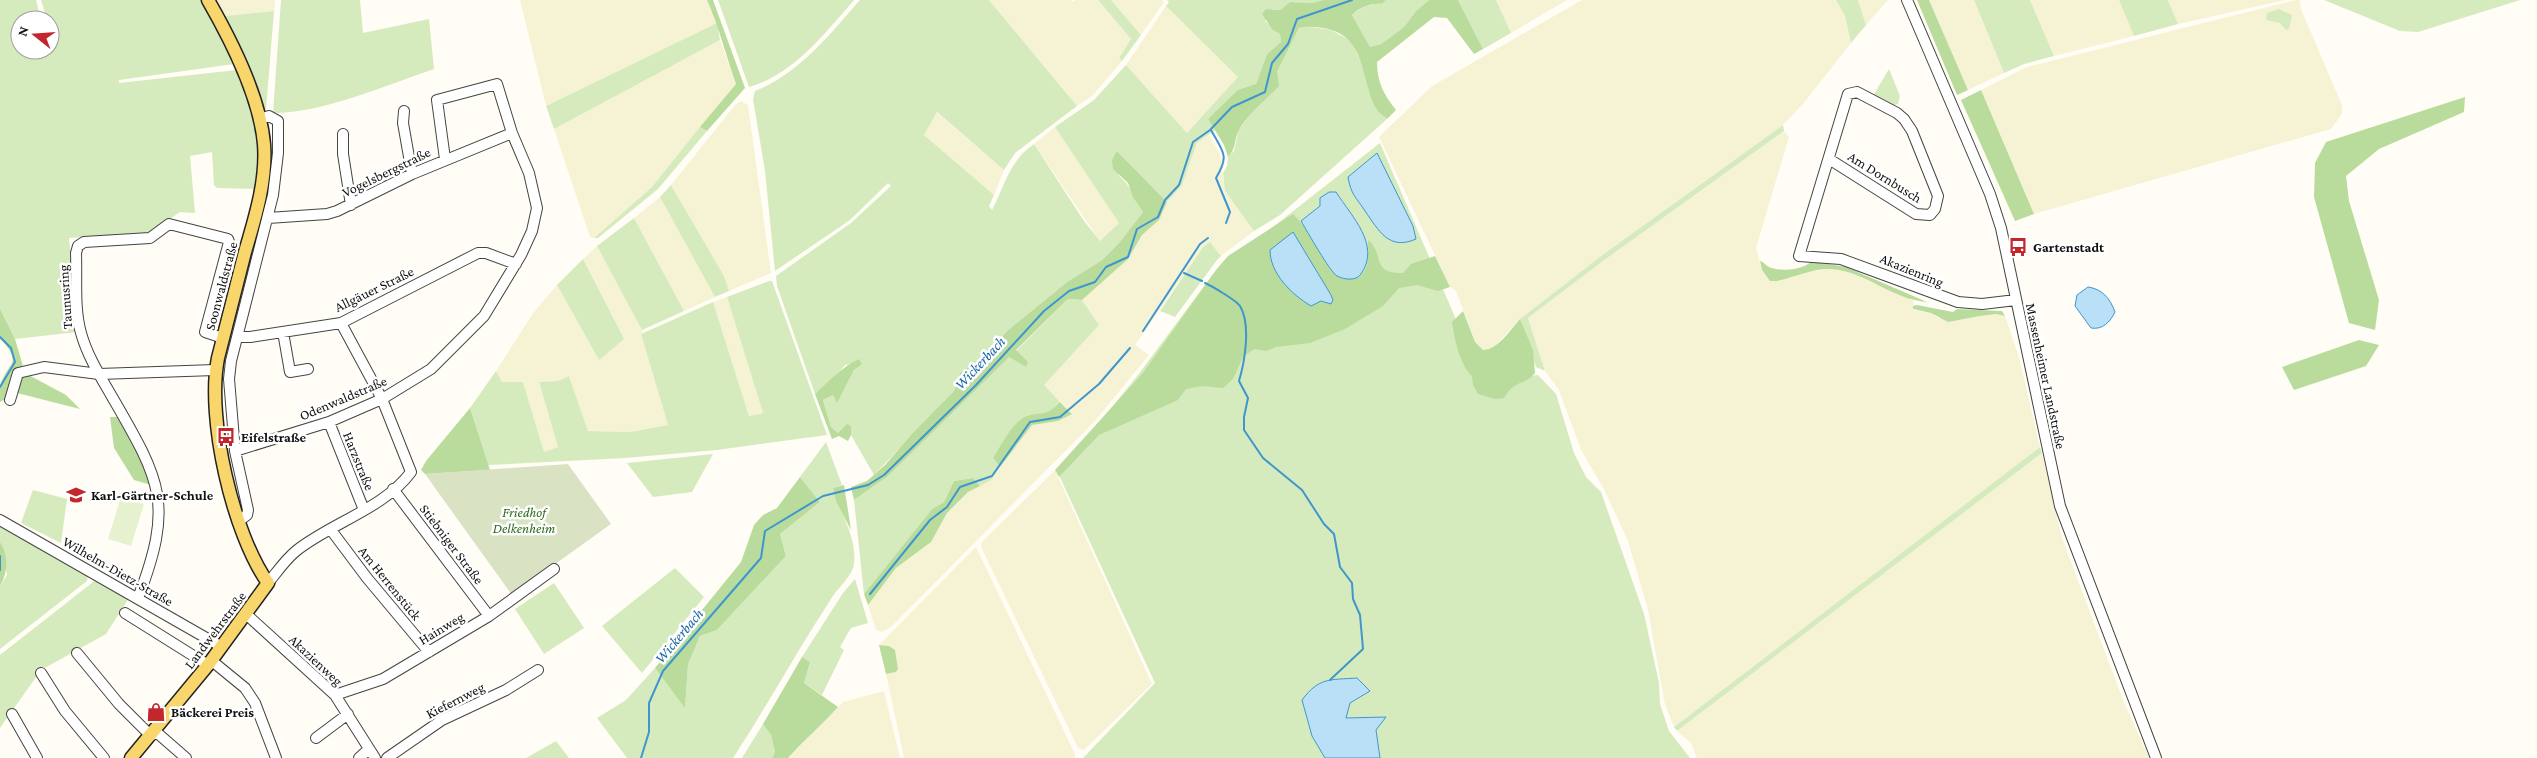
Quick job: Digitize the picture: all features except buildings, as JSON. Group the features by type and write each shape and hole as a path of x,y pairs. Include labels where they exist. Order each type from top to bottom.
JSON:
{"main road":[{"name":"Soonwaldstraße","path":"208,0 234,52 259,118 264,146 261,186 215,370 216,404 223,463 239,521 268,583"},
{"name":"Landwehrstraße","path":"131,758 210,663 268,583"}],"street":[{"name":"Massenheimer Landstraße","path":"1907,0 1990,194 2001,228 2060,506 2156,758"},
{"name":"Odenwaldstraße","path":"235,451 329,422 382,400 431,369 484,316 516,264 532,231 537,208 529,173 512,133 497,84 437,100 446,159"},
{"name":"Am Dornbusch","path":"1799,256 1848,94 1857,92 1904,119 1912,130 1938,196 1936,209 1930,215 1916,214 1829,158"},
{"path":"404,111 403,123 412,174"},
{"path":"239,521 247,515 248,510 235,451 229,385 230,367 268,218 276,174 279,125 273,117 259,118"},
{"name":"Vogelsbergstraße","path":"268,218 327,214 351,205 446,159 512,133"},
{"path":"343,134 343,154 351,205"},
{"name":"Taunusring","path":"138,598 155,550 159,523 158,495 145,454 99,374 80,328 76,250 84,242 150,238 169,224 229,240 205,332 223,338"},
{"name":"Allgäuer Straße","path":"238,337 283,332 341,322 478,253 486,253 516,264"},
{"name":"Akazienring","path":"1799,256 1841,259 1958,302 1982,304 2016,300"},
{"path":"341,322 382,400"},
{"path":"283,332 290,372 308,369"},
{"path":"10,400 19,372 44,367 99,374 215,370"},
{"name":"Landwehrstraße","path":"268,583 297,550 364,510 411,472 382,400"},
{"name":"Harzstraße","path":"329,422 364,510"},
{"name":"Stiebniger Straße","path":"392,489 489,616"},
{"name":"Wilhelm-Dietz-Straße","path":"0,520 222,647"},
{"name":"Am Herrenstück","path":"332,530 367,578 429,652"},
{"name":"Hainweg","path":"335,696 383,679 489,616 554,569"},
{"path":"125,613 210,663 245,688 255,703 276,758"},
{"name":"Akazienweg","path":"246,614 335,696 372,753"},
{"path":"77,653 119,704 186,758"},
{"name":"Kiefernweg","path":"387,758 442,720 506,690 538,670"},
{"path":"41,673 65,711 104,758"},
{"path":"12,714 37,758"},
{"path":"316,738 348,714"},
{"path":"359,758 372,753"}],"shaded area":[{"path":"216,0 275,0 274,11 225,16"},
{"path":"520,0 707,0 717,23 546,106"},
{"path":"989,0 1071,0 1073,2 1075,0 1098,0 1131,39 1119,58 1122,61 1092,96 1077,106"},
{"path":"1111,0 1162,0 1164,2 1141,35"},
{"path":"1496,0 1567,0 1511,33"},
{"path":"1582,0 1836,0 1845,16 1851,43 1803,104 1783,125 1601,256 1520,319 1496,345 1488,350 1483,350 1475,342 1456,291 1450,287 1379,137 1432,86"},
{"path":"1858,0 1888,0 1866,25"},
{"path":"1929,0 1974,0 2004,73 1968,90"},
{"path":"2030,0 2119,0 2134,36 2054,56"},
{"path":"2168,0 2285,0 2178,24"},
{"path":"2300,0 2301,9 2342,105 2342,114 2331,129 2034,214 1981,90 2027,67"},
{"path":"1166,6 1239,77 1187,133 1126,65"},
{"path":"720,40 736,84 652,187 594,238 590,237 554,129"},
{"path":"741,101 748,105 771,273 729,291 724,276 671,185 735,105"},
{"path":"936,112 1004,170 994,195 924,135"},
{"path":"1055,127 1120,223 1100,241 1034,144"},
{"path":"1784,131 1789,137 1756,248 1762,270 1815,271 1830,269 1850,272 1914,301 1913,310 1931,313 1938,318 1960,320 1996,314 2005,316 2019,357 2040,447 1674,727 1665,705 1648,610 1628,541 1604,489 1581,450 1559,390 1545,371 1528,318 1603,261"},
{"path":"1209,135 1220,154 1225,191 1254,231 1221,256 1210,242 1203,247 1135,345 1149,355 1094,422 892,626 882,632 876,630 868,605 896,568 931,542 947,513 968,492 991,479 1032,425 1058,421 1072,413 1043,385 1099,325 1082,300 1128,259 1142,235 1159,220 1167,202 1182,185 1197,143"},
{"path":"660,197 715,297 684,311 634,218"},
{"path":"597,246 643,331 641,334 668,425 630,432 588,431 569,376 558,381 539,382 558,447 544,452 523,382 501,383 496,371 534,312 557,285 599,359 583,259"},
{"path":"727,297 763,413 749,416 713,302"},
{"path":"2042,453 2062,538 2123,700 2149,758 1697,758 1691,743 1677,731"},
{"path":"1055,470 1152,684 1084,750 1078,748 981,547 982,542"},
{"path":"976,547 1075,754 1075,758 904,758 886,674 896,672 895,650 889,646 879,645"},
{"path":"884,691 900,758 788,758 843,702"}],"green space":[{"path":"0,0 36,0 38,10 10,10 10,60 60,60 60,10 44,10 41,0 203,0 234,64 119,80 119,83 237,70 255,128 258,156 256,189 217,188 214,185 212,152 190,156 195,213 180,212 149,233 69,238 77,332 15,339 0,309"},
{"path":"281,0 360,0 363,33 429,19 434,69 334,103 293,112 273,113"},
{"path":"707,0 713,0 745,88 707,131 700,127 736,84"},
{"path":"718,0 854,0 820,39 794,63 765,81 749,87"},
{"path":"860,0 989,0 1077,106 1015,153 1004,170 937,112 924,135 994,195 989,206 992,210 1014,165 1026,150 1034,144 1084,221 1100,241 1119,223 1055,127 1094,100 1126,65 1187,133 1238,77 1166,6 1169,2 1167,0 1323,0 1312,3 1290,2 1280,10 1272,9 1265,21 1280,34 1281,42 1267,54 1256,84 1208,119 1215,130 1197,143 1182,185 1167,202 1117,151 1119,176 1130,188 1143,212 1119,243 1102,260 1067,282 1007,331 991,350 960,373 954,391 874,475 851,435 851,426 838,433 831,427 823,400 833,395 837,402 854,370 862,363 845,365 838,374 815,394 777,286 776,276 851,223 891,186 888,183 850,220 775,271 765,171 753,99 755,91 771,84 786,74 813,52"},
{"path":"1098,0 1111,0 1141,35 1122,61 1119,58 1131,39"},
{"path":"1323,0 1386,0 1382,4 1366,6 1352,15 1370,47 1381,44 1404,27 1416,11 1429,0 1458,0 1483,49 1474,54 1447,18 1434,17 1377,62 1378,76 1382,88 1396,110 1387,119 1376,108 1360,59 1348,39 1337,32 1323,28 1299,28 1277,72 1279,86 1242,125 1228,157 1224,145 1208,119 1238,90 1256,84 1267,54 1281,42 1280,34 1272,29 1262,14 1266,9 1280,10 1290,2 1312,3"},
{"path":"1386,0 1429,0 1416,11 1404,27 1381,44 1370,47 1352,15 1374,4 1382,4"},
{"path":"1458,0 1496,0 1511,33 1483,49"},
{"path":"1836,0 1858,0 1866,25 1851,43 1845,16"},
{"path":"1917,0 1929,0 1968,90 1957,95"},
{"path":"1974,0 2030,0 2054,56 2024,64 2004,73"},
{"path":"2119,0 2168,0 2178,24 2134,36"},
{"path":"2324,0 2520,0 2418,32 2400,31"},
{"path":"2279,9 2292,15 2289,29 2286,30 2280,23 2266,20 2267,13"},
{"path":"274,11 266,109 262,108 253,79 225,16"},
{"path":"717,23 720,40 554,129 546,106"},
{"path":"1306,26 1331,30 1351,41 1365,70 1376,108 1387,119 1280,215 1254,231 1225,191 1223,173 1227,166 1228,157 1234,151 1238,132 1277,72 1299,28"},
{"path":"1889,69 1900,96 1898,104 1892,106 1873,96"},
{"path":"1981,90 2034,214 2015,221 1961,100"},
{"path":"2465,97 2464,112 2379,149 2346,176 2349,201 2379,300 2375,330 2349,323 2314,197 2315,163 2326,142"},
{"path":"1783,125 1784,131 1603,261 1528,318 1545,371 1536,367 1520,319 1601,256"},
{"path":"700,127 707,131 658,189 598,238 594,238 652,187"},
{"path":"1380,143 1458,324 1506,379 1538,375 1556,394 1574,453 1586,477 1601,492 1644,614 1659,683 1660,704 1669,731 1690,758 1083,758 1155,683 1058,473 1138,375 1213,274"},
{"path":"1117,151 1167,202 1159,220 1142,235 1128,259 1082,300 1068,299 1016,350 1028,362 1026,367 1009,357 887,477 854,500 851,487 867,481 885,465 954,391 960,373 991,350 1007,331 1067,282 1102,260 1119,243 1143,212 1133,197 1128,183 1113,169 1112,160"},
{"path":"671,185 724,276 729,291 715,297 660,197"},
{"path":"1293,214 1305,228 1329,268 1340,277 1354,279 1361,275 1368,261 1368,240 1373,245 1382,266 1386,270 1393,272 1403,273 1411,264 1435,256 1450,287 1438,291 1417,285 1399,288 1383,306 1345,329 1310,343 1276,347 1266,351 1254,349 1243,357 1233,379 1223,388 1202,386 1186,389 1178,400 1099,435 1059,477 1055,470 1142,374 1228,256","holes":["1293,232 1331,295 1331,304 1321,300"]},
{"path":"634,218 684,311 642,330 597,246"},
{"path":"1210,242 1221,256 1175,317 1160,311 1203,247"},
{"path":"583,259 624,339 599,360 557,285"},
{"path":"1760,261 1774,269 1798,268 1812,261 1846,267 1927,302 1902,296 1856,275 1831,269 1818,270 1777,281 1770,281 1762,270"},
{"path":"772,281 827,435 717,450 625,458 488,465 470,408 496,371 502,382 523,382 544,452 558,447 539,382 558,381 569,376 588,431 630,432 668,425 641,334 713,302 749,416 763,413 727,297"},
{"path":"1068,299 1082,300 1099,325 1044,385 1060,402 1050,413 1025,418 993,458 1000,467 991,480 980,486 973,478 954,481 944,502 932,509 864,594 854,500 887,477 1009,356 1026,367 1022,356 1016,351"},
{"path":"1917,305 1953,312 1957,309 2002,311 2005,316 1996,314 1948,322 1931,313 1913,309 1913,306"},
{"path":"0,309 15,339 25,373 66,395 80,409 17,393 0,402 0,386 13,359 0,338"},
{"path":"1463,311 1475,342 1483,350 1494,347 1499,343 1520,319 1533,350 1535,373 1512,388 1504,398 1495,399 1478,394 1473,385 1472,376 1464,365 1458,351 1452,322"},
{"path":"2359,340 2379,345 2366,366 2294,390 2282,367"},
{"path":"859,359 862,364 854,370 837,403 833,395 823,400 831,427 838,433 847,424 851,426 851,435 848,441 839,436 832,439 815,394 841,370"},
{"path":"1060,402 1072,414 1058,421 1032,425 1000,467 993,458 1015,425 1025,417 1050,411"},
{"path":"470,408 490,470 425,474 421,470 426,461"},
{"path":"110,417 120,417 143,458 151,485 134,480 114,448"},
{"path":"826,442 842,485 833,488 853,544 854,564 851,573 818,619 733,758 627,758 597,718 626,700 655,668 685,707 688,663 700,636 717,630 786,556 780,534 820,502 800,477"},
{"path":"2040,447 2042,453 1677,731 1674,727"},
{"path":"713,454 692,492 653,497 627,463"},
{"name":"Friedhof Delkenheim","path":"568,464 611,524 512,595 425,474"},
{"path":"800,477 820,502 780,534 786,556 717,630 700,636 688,664 685,708 655,668 741,562 754,525 763,515 777,508"},
{"path":"973,478 980,486 968,492 947,513 931,542 896,568 868,605 864,594 932,509 944,502 954,481"},
{"path":"844,485 851,530 836,501 833,488"},
{"path":"33,490 67,499 61,543 21,523"},
{"path":"121,497 144,504 131,546 108,539"},
{"path":"0,525 88,575 87,581 0,649 0,586 7,575 0,542"},
{"path":"0,542 5,553 6,570 0,586"},
{"path":"675,568 704,597 642,673 602,626"},
{"path":"97,579 129,598 106,634 41,670 0,728 0,655"},
{"path":"855,579 868,623 851,628 840,647 844,650 822,695 804,683 810,662 802,657 843,593"},
{"path":"554,583 584,628 544,654 515,609"},
{"path":"879,645 889,646 895,650 898,669 896,672 886,674"},
{"path":"802,657 810,662 804,683 838,707 788,758 772,758 775,752 771,735 763,724"},
{"path":"763,724 771,735 775,752 772,758 742,758"},
{"path":"556,741 569,758 526,758"}],"water":[{"path":"1377,153 1413,226 1416,239 1399,242 1392,241 1386,237 1375,226 1352,192 1348,177"},
{"path":"1329,192 1336,192 1356,221 1366,242 1368,252 1366,263 1361,274 1353,279 1343,278 1334,273 1301,221 1320,206 1320,198"},
{"path":"1293,232 1331,295 1333,300 1331,304 1321,301 1311,306 1289,289 1278,275 1271,259 1270,250"},
{"path":"2088,287 2105,295 2111,302 2115,312 2108,322 2099,328 2091,328 2075,306 2077,295"},
{"path":"1357,678 1370,691 1350,703 1346,718 1386,717 1376,730 1380,758 1325,758 1312,736 1302,700 1320,683"}],"waterway":[{"name":"Wickerbach","path":"641,758 649,732 649,703 663,671 761,558 765,531 823,496 868,485 884,475 976,385 1044,311 1069,291 1095,282 1106,267 1128,257 1137,229 1158,217 1165,200 1179,185 1193,142 1210,130 1232,107 1265,92 1272,63 1288,44 1297,19 1352,0"},
{"path":"1211,130 1222,149 1224,159 1216,178 1230,212 1226,223"},
{"path":"1143,331 1200,244 1208,238"},
{"path":"1184,273 1202,281"},
{"path":"1205,283 1234,301 1240,306 1243,314 1246,343 1239,381 1248,398 1244,417 1244,430 1263,458 1302,490 1324,524 1334,534 1340,567 1352,583 1353,599 1360,615 1363,649 1330,680"},
{"name":"Wickerbach","path":"0,337 11,348 15,362 0,387"},
{"path":"870,594 930,520 947,507 960,487 992,476 1030,422 1060,417 1099,384 1130,348"},
{"name":"Wickerbach","path":"0,556 0,570"}],"place":[{"name":"Gartenstadt","path":"2018,247"},
{"name":"Eifelstraße","path":"226,437"},
{"name":"Karl-Gärtner-Schule","path":"76,495"},
{"name":"Bäckerei Preis","path":"156,712"}]}
